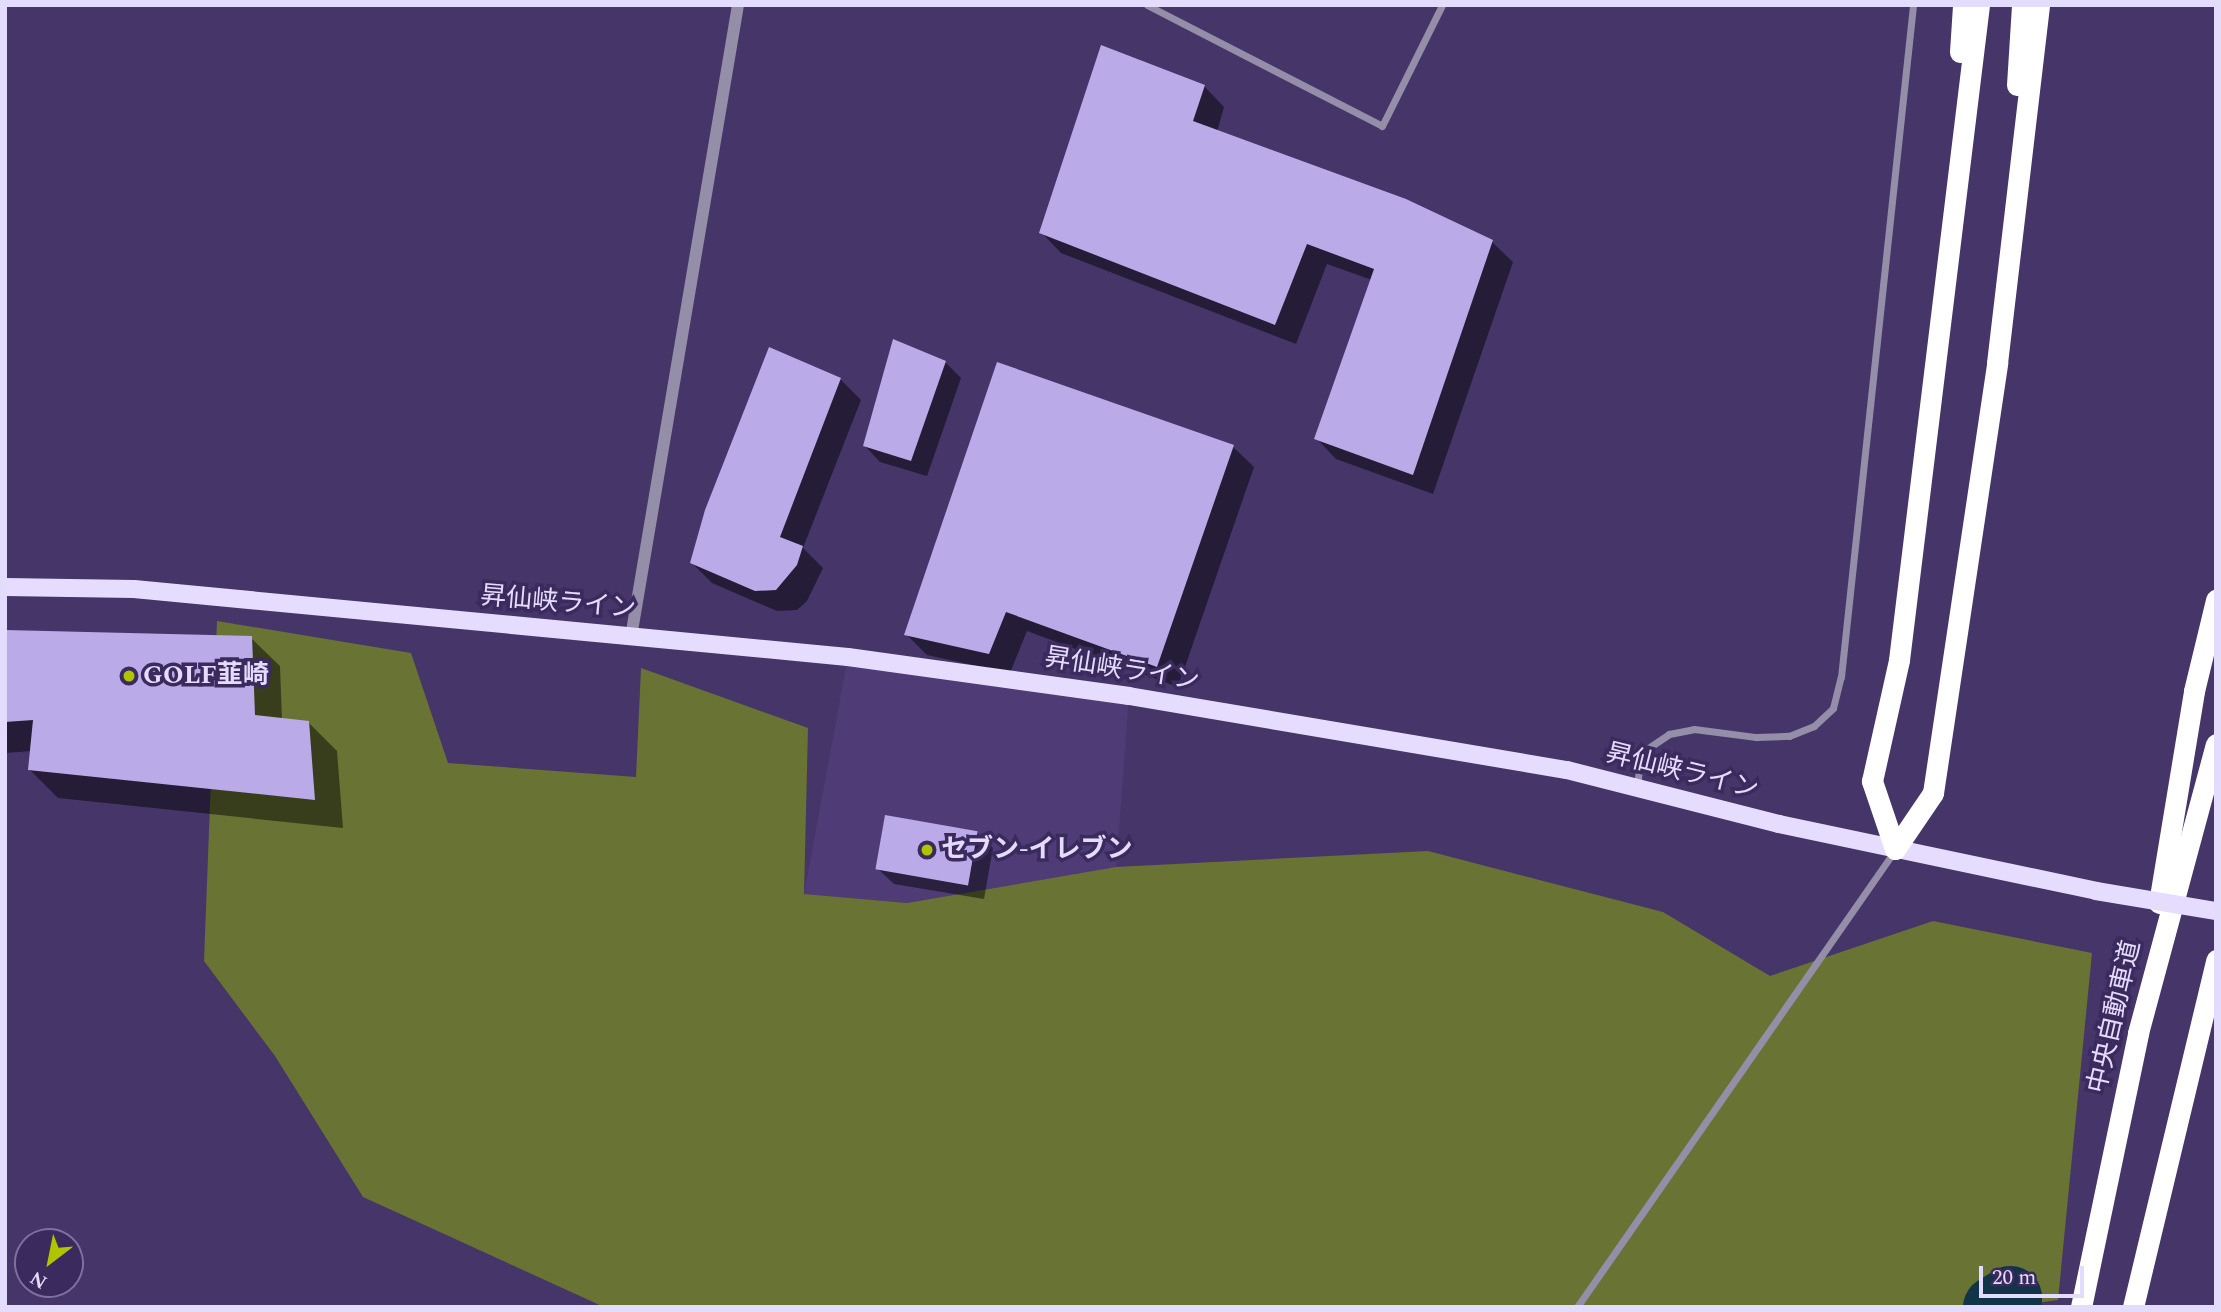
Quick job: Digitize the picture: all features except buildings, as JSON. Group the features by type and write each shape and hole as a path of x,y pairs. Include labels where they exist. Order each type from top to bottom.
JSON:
{"highway":[{"path":"1936,354 1963,5"},
{"path":"1895,849 1872,781 1899,660 1979,5"},
{"path":"1997,363 2022,5"},
{"path":"1895,849 1933,793 1997,363 2039,5"},
{"path":"2138,1033 2194,691 2216,600"},
{"name":"中央自動車道","path":"2081,1307 2138,1033 2216,744"},
{"path":"2133,1307 2216,960"}],"main road":[{"name":"昇仙峡ライン","path":"5,587 134,590 848,657 1129,696 1553,768 1895,849 2096,891 2216,911"}],"street":[{"path":"631,637 738,5"},
{"path":"1146,5 1382,126 1441,5"},
{"path":"1637,786 1641,753 1669,734 1694,729 1756,737 1789,736 1814,726 1833,708 1843,663 1913,5"},
{"path":"1577,1307 1895,849"}],"shaded area":[{"path":"848,657 1129,696 1116,867 907,903 804,894"}],"green space":[{"path":"217,621 411,653 448,763 636,777 641,668 808,728 804,894 907,903 1116,867 1428,851 1663,912 1770,976 1933,921 2092,953 2058,1300 2006,1307 604,1307 363,1197 275,1056 204,961"}],"waterway":[{"path":"1994,1307 2010,1297"}],"place":[{"name":"GOLF韮崎","path":"129,676"},
{"name":"セブン-イレブン","path":"927,850"}]}
